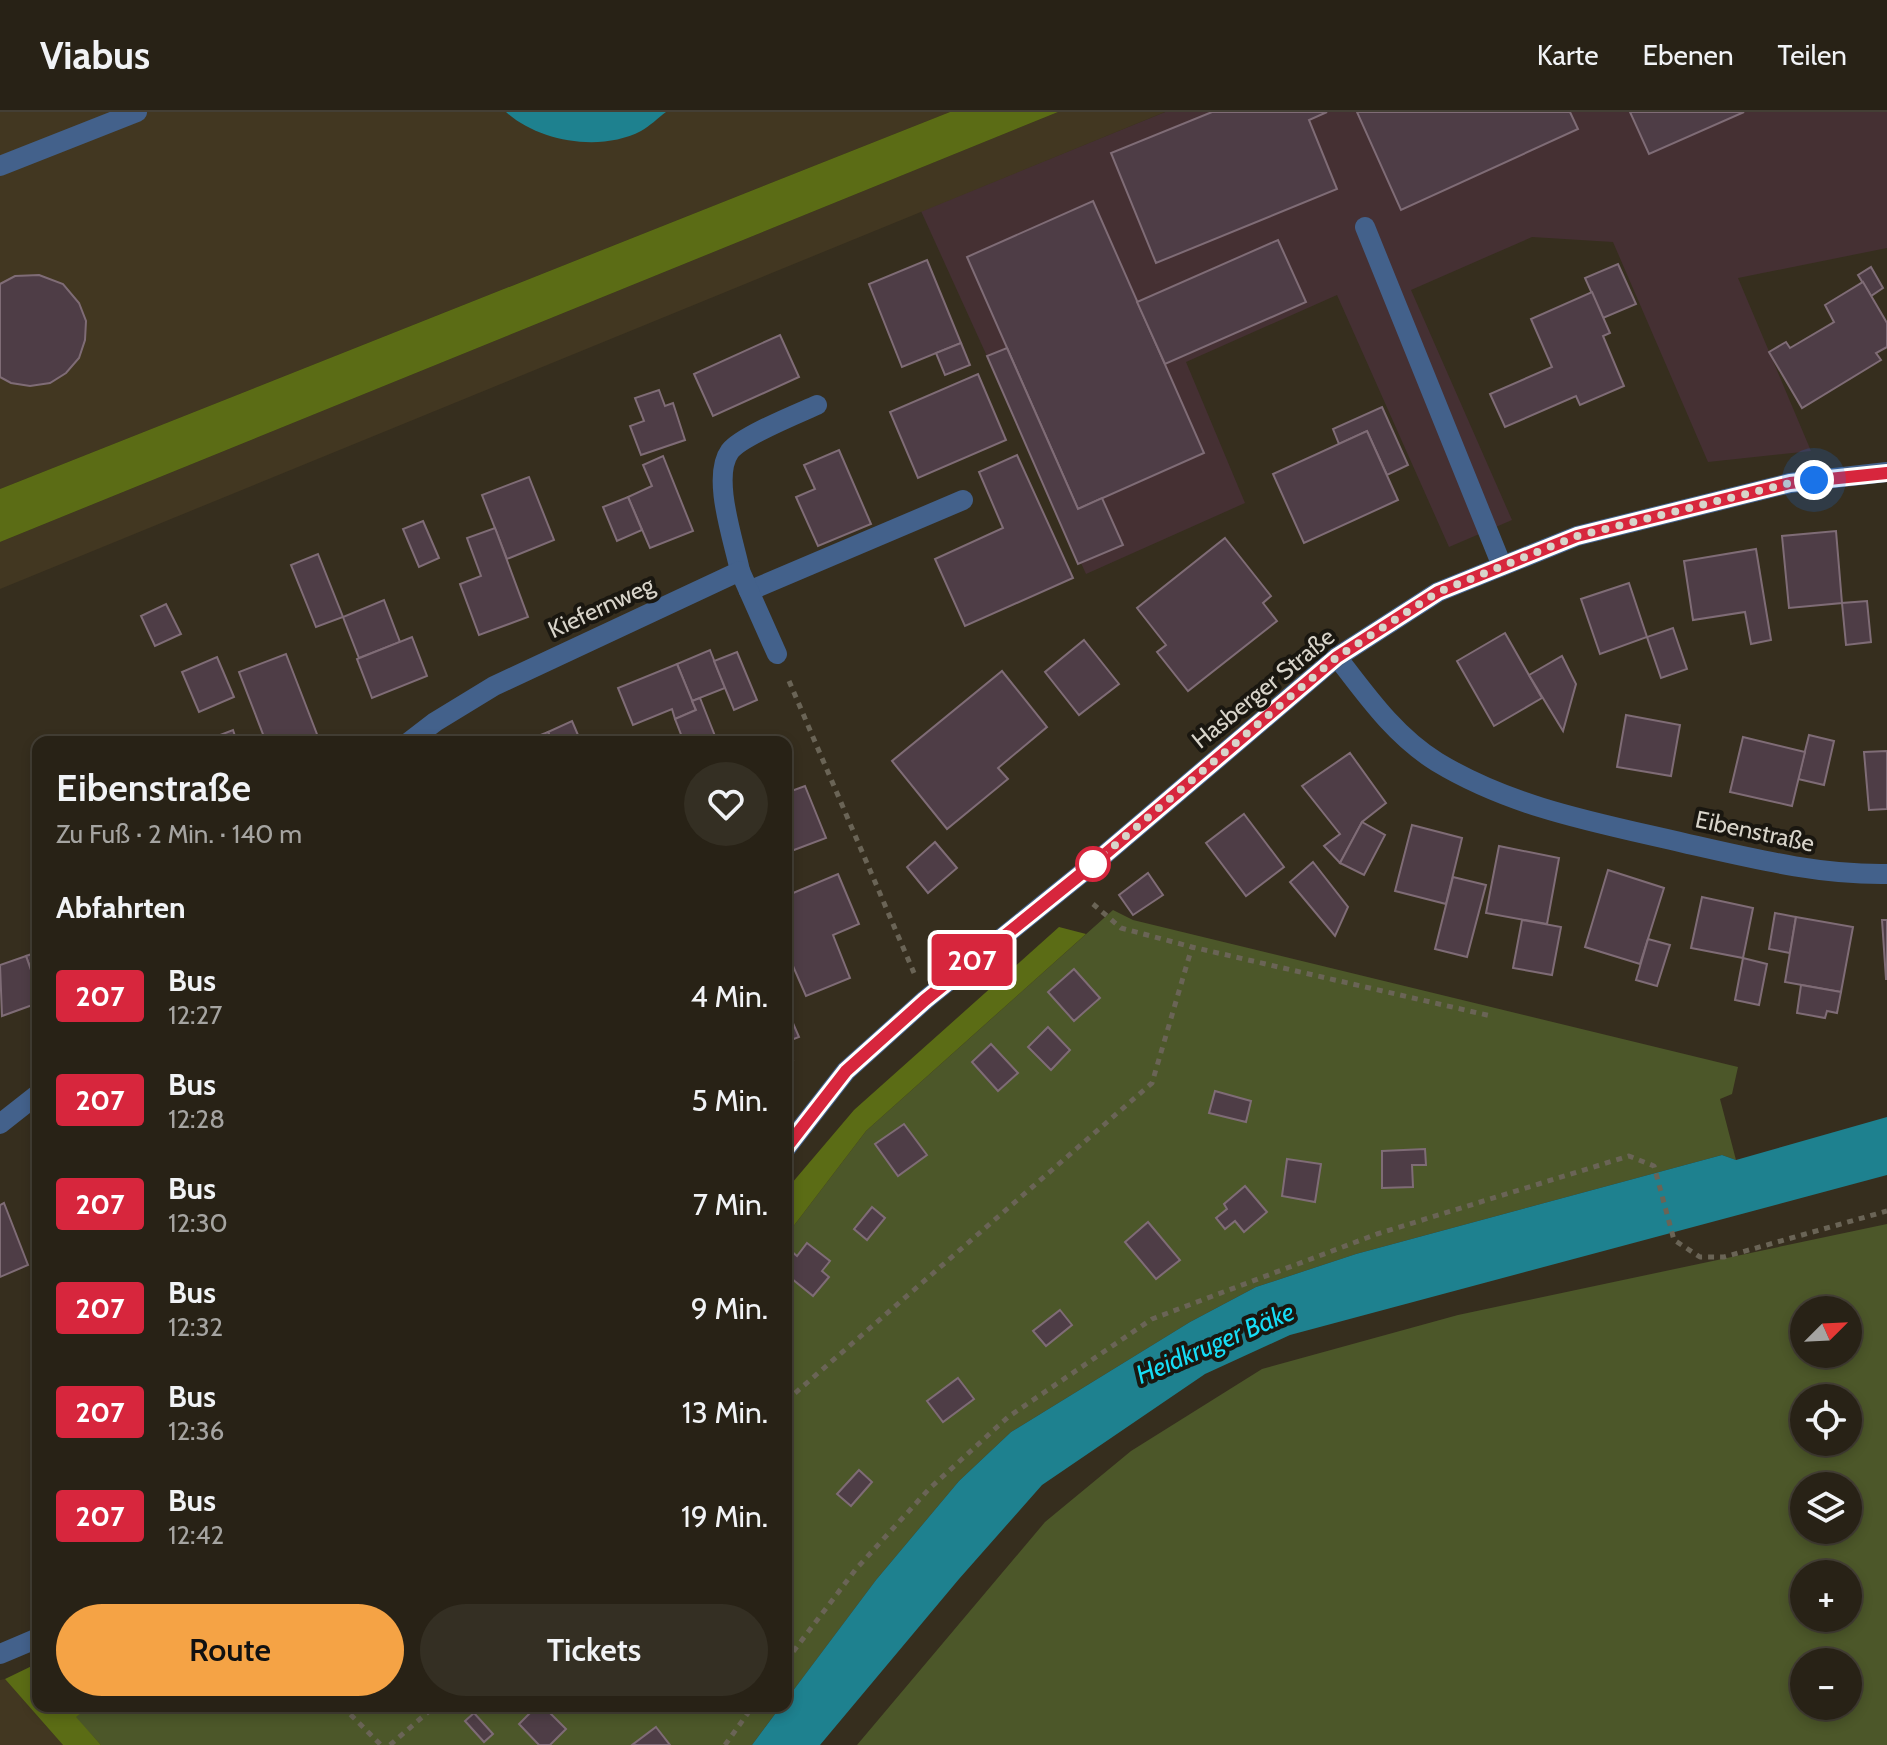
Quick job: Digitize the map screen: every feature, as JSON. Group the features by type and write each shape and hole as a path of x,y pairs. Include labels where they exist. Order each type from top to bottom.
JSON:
{"street":[{"path":"0,166 137,112"},
{"path":"1365,227 1502,566"},
{"path":"777,654 740,571 722,488 724,464 731,450 750,437 817,405"},
{"name":"Hasberger Straße","path":"792,1140 846,1071 925,1000 1097,861 1337,657 1438,592 1577,536 1790,483 1887,472"},
{"path":"749,591 963,500"},
{"name":"Kiefernweg","path":"417,736 494,686 740,571"},
{"name":"Eibenstraße","path":"1337,657 1388,723 1435,761 1506,798 1596,823 1797,869 1859,875 1887,874"},
{"path":"0,1124 32,1099"},
{"path":"0,1654 32,1641"}],"path":[{"path":"777,654 925,1000"},
{"path":"1068,882 1121,928 1491,1016"},
{"path":"792,1396 1152,1083 1192,947"},
{"path":"792,1653 856,1569 929,1489 1008,1417 1152,1319 1377,1234 1629,1156 1654,1166 1674,1240 1700,1257 1724,1257 1887,1211"},
{"path":"348,1712 381,1745"},
{"path":"390,1745 428,1712"},
{"path":"725,1745 749,1712"}],"shaded area":[{"path":"0,112 950,112 0,489"},
{"path":"1058,112 1165,112 0,589 0,542"},
{"path":"1165,112 1887,112 1887,248 1738,278 1811,451 1708,462 1613,242 1532,237 1411,290 1512,520 1449,547 1337,295 1186,362 1245,503 1086,574 921,211"},
{"path":"5,1679 63,1745 0,1745 0,1680"}],"green space":[{"path":"950,112 1058,112 0,542 0,489"},
{"path":"1113,910 1133,920 1738,1067 1732,1094 1720,1099 1736,1160 1722,1155 1356,1254 1256,1287 1190,1322 1011,1432 959,1481 876,1580 792,1692 792,1228 866,1131"},
{"path":"1059,927 1086,934 866,1131 792,1228 792,1183 854,1110"},
{"path":"1887,1224 1887,1745 857,1745 1045,1522 1131,1451 1262,1369 1458,1315"},
{"path":"32,1666 32,1710 5,1679"},
{"path":"34,1712 82,1712 76,1717 101,1745 63,1745"},
{"path":"82,1712 777,1712 752,1745 101,1745 75,1717"}],"water":[{"path":"506,112 666,112 644,129 625,137 589,142 571,141 535,131"},
{"name":"Heidkruger Bäke","path":"1887,1117 1887,1175 1290,1335 1205,1374 1042,1485 820,1745 752,1745 777,1712 792,1712 792,1692 876,1580 959,1481 1011,1432 1190,1322 1256,1287 1356,1254 1722,1155 1736,1160"}],"building":[{"path":"1212,112 1327,112 1309,120 1337,189 1156,263 1111,153"},
{"path":"1357,112 1570,112 1578,129 1401,210"},
{"path":"1630,112 1744,112 1649,154"},
{"path":"1093,201 1204,453 1078,509 967,257"},
{"path":"1278,240 1306,302 1165,364 1137,302"},
{"path":"927,260 961,343 902,367 869,284"},
{"path":"1618,264 1636,304 1603,318 1585,278"},
{"path":"1871,267 1883,288 1871,296 1858,275"},
{"path":"39,275 63,284 79,303 86,321 85,340 79,358 66,373 50,383 30,386 11,383 0,377 0,284 15,276"},
{"path":"1863,282 1887,323 1887,347 1876,353 1881,360 1802,408 1769,352 1786,342 1790,348 1834,322 1825,305"},
{"path":"1592,292 1610,333 1603,336 1624,386 1580,405 1576,396 1505,427 1490,394 1552,367 1531,319"},
{"path":"780,335 799,377 713,416 694,374"},
{"path":"961,343 970,365 945,375 936,353"},
{"path":"1007,348 1078,509 1102,498 1123,545 1078,564 987,356"},
{"path":"978,374 1006,440 918,478 890,412"},
{"path":"659,390 665,406 673,403 685,440 641,455 630,426 644,421 635,398"},
{"path":"1382,407 1408,465 1387,475 1367,431 1339,444 1333,429"},
{"path":"1367,431 1398,500 1304,543 1273,474"},
{"path":"839,450 871,524 818,546 796,497 815,489 804,465"},
{"path":"1017,455 1073,578 965,626 935,559 1003,528 979,472"},
{"path":"663,456 693,531 650,548 628,497 652,486 643,465"},
{"path":"529,477 554,540 507,559 482,495"},
{"path":"628,497 642,530 617,541 603,507"},
{"path":"423,521 439,558 419,567 403,529"},
{"path":"495,528 528,617 479,635 460,584 481,576 467,538"},
{"path":"1836,531 1842,603 1789,608 1782,536"},
{"path":"1225,538 1271,596 1263,603 1277,621 1188,691 1157,652 1166,645 1137,608"},
{"path":"1756,549 1771,640 1751,644 1745,612 1693,620 1684,561"},
{"path":"318,554 343,617 316,627 291,565"},
{"path":"1629,583 1647,637 1600,654 1581,599"},
{"path":"384,600 400,642 359,658 343,617"},
{"path":"1867,601 1871,642 1846,645 1842,603"},
{"path":"166,604 181,634 155,646 141,616"},
{"path":"1673,628 1687,669 1661,678 1647,637"},
{"path":"1505,633 1542,698 1494,726 1457,661"},
{"path":"412,637 427,676 372,698 357,659"},
{"path":"1084,640 1119,684 1079,715 1045,672"},
{"path":"710,650 725,688 692,701 677,664"},
{"path":"737,652 757,700 734,710 714,661"},
{"path":"286,654 318,736 264,736 239,672"},
{"path":"1562,656 1576,684 1563,731 1529,675"},
{"path":"217,657 234,697 199,712 182,672"},
{"path":"677,664 696,710 675,719 672,709 633,725 618,688"},
{"path":"1002,671 1047,727 998,768 1008,779 947,829 892,761"},
{"path":"700,698 715,736 682,736 675,719 696,710 692,701"},
{"path":"1626,715 1680,725 1671,776 1617,767"},
{"path":"572,721 578,736 550,736 548,732"},
{"path":"233,730 235,736 218,736"},
{"path":"1809,735 1834,741 1824,785 1798,779"},
{"path":"1743,737 1805,752 1792,806 1730,792"},
{"path":"1887,751 1887,809 1869,810 1864,752"},
{"path":"1350,753 1386,803 1362,822 1340,863 1324,846 1340,834 1302,786"},
{"path":"805,786 826,838 792,851 792,791"},
{"path":"1244,814 1284,867 1246,896 1206,843"},
{"path":"1362,822 1385,835 1364,875 1340,863"},
{"path":"1412,825 1462,838 1446,904 1395,891"},
{"path":"935,842 957,868 928,893 907,867"},
{"path":"1499,846 1559,858 1547,924 1486,913"},
{"path":"1313,862 1348,907 1335,936 1290,882"},
{"path":"1608,870 1664,888 1640,964 1585,947"},
{"path":"1148,873 1163,895 1133,915 1119,895"},
{"path":"838,874 859,924 833,935 850,978 806,996 792,964 792,893"},
{"path":"1453,877 1486,885 1467,957 1435,949"},
{"path":"1702,897 1753,908 1743,958 1691,948"},
{"path":"1775,913 1796,917 1790,953 1769,949"},
{"path":"1796,917 1853,927 1841,992 1785,982"},
{"path":"1522,920 1561,927 1552,975 1513,968"},
{"path":"1882,920 1887,920 1887,979 1886,979"},
{"path":"1648,939 1670,945 1657,986 1636,980"},
{"path":"32,954 32,973 26,956"},
{"path":"26,956 32,973 32,1005 2,1016 0,965"},
{"path":"1743,958 1767,964 1759,1005 1735,1000"},
{"path":"1074,969 1100,998 1074,1021 1048,992"},
{"path":"1801,985 1841,992 1837,1013 1827,1011 1825,1018 1797,1013"},
{"path":"792,1021 799,1037 792,1040"},
{"path":"1048,1027 1070,1050 1051,1070 1028,1047"},
{"path":"991,1044 1018,1073 998,1091 972,1062"},
{"path":"1215,1091 1251,1101 1246,1122 1209,1113"},
{"path":"904,1124 927,1155 898,1176 875,1144"},
{"path":"1425,1149 1426,1165 1412,1165 1413,1187 1382,1188 1382,1151"},
{"path":"1287,1159 1321,1164 1315,1202 1282,1196"},
{"path":"1245,1186 1267,1212 1244,1232 1235,1221 1225,1229 1216,1218 1227,1209 1224,1204"},
{"path":"4,1203 28,1265 0,1277 0,1205"},
{"path":"872,1207 885,1218 867,1240 854,1229"},
{"path":"1148,1222 1180,1260 1156,1279 1125,1242"},
{"path":"807,1243 830,1261 822,1271 829,1277 813,1296 792,1279 792,1252 797,1256"},
{"path":"1060,1310 1072,1325 1046,1346 1033,1331"},
{"path":"958,1378 974,1399 943,1422 927,1401"},
{"path":"859,1470 872,1482 851,1506 837,1494"},
{"path":"531,1712 549,1712 566,1729 550,1745 539,1745 519,1724"},
{"path":"474,1713 493,1734 484,1742 465,1721"},
{"path":"656,1727 670,1745 632,1745"}],"bus line":[{"name":"207","path":"792,1140 846,1071 925,1000 1097,861 1337,657 1438,592 1577,536 1790,483 1887,473"}],"route":[{"path":"1093,864 1337,657 1438,592 1577,536 1790,483 1814,480"}]}
